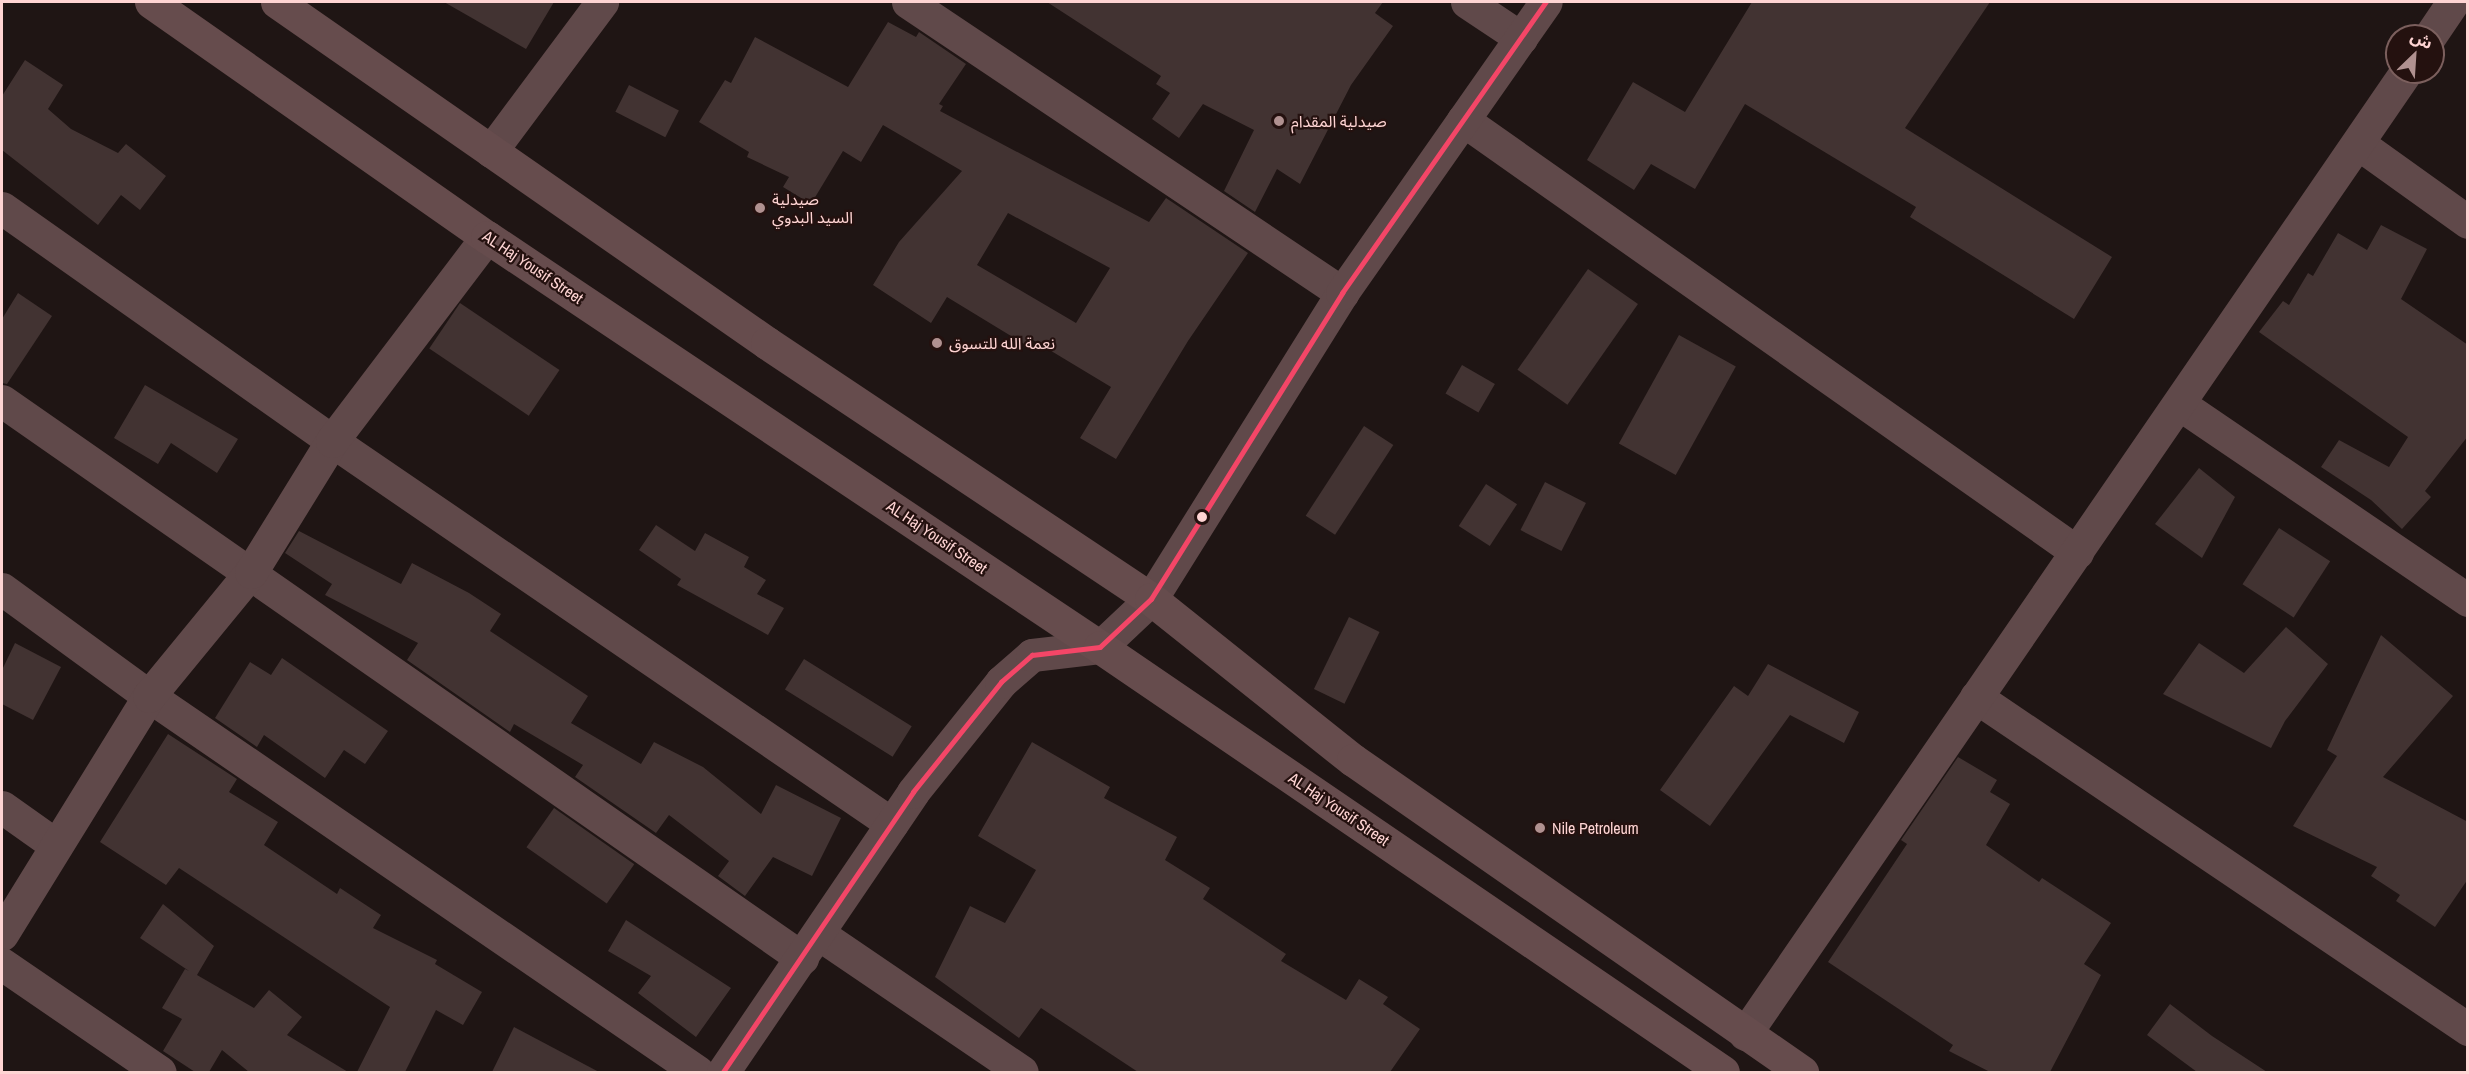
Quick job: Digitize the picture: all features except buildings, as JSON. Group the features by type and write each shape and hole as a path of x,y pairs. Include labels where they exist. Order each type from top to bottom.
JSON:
{"main road":[{"name":"AL Haj Yousif Street","path":"151,2 487,237 1100,647 1720,1072"},
{"path":"277,2 767,343 1151,599 1353,760 1802,1072"}],"street":[{"path":"491,151 602,2"},
{"path":"908,2 1342,293"},
{"path":"1467,2 1521,38"},
{"path":"723,1072 892,824 1001,682 1032,655 1100,647 1151,599 1342,293 1546,2"},
{"path":"2438,24 2453,2"},
{"path":"1745,1034 1976,697 2181,405 2398,84"},
{"path":"1463,120 2077,552"},
{"path":"2359,144 2468,222"},
{"path":"2,208 332,441 892,824"},
{"path":"2,934 54,844 150,696 251,572 332,441 487,237"},
{"path":"2,401 251,572 810,946 1022,1072"},
{"path":"2181,405 2468,600"},
{"path":"2,589 150,696 698,1072"},
{"path":"1976,697 2465,1024"},
{"path":"2,807 54,844"},
{"path":"2,964 160,1072"}],"transit line":[{"path":"723,1072 913,792 1001,682 1032,655 1100,647 1151,599 1342,293 1546,2"}],"place":[{"name":"صيدلية المقدام","path":"1279,121"},
{"name":"صيدلية السيد البدوي","path":"760,208"},
{"name":"نعمة الله للتسوق","path":"937,343"},
{"name":"Nile Petroleum","path":"1540,828"}]}
